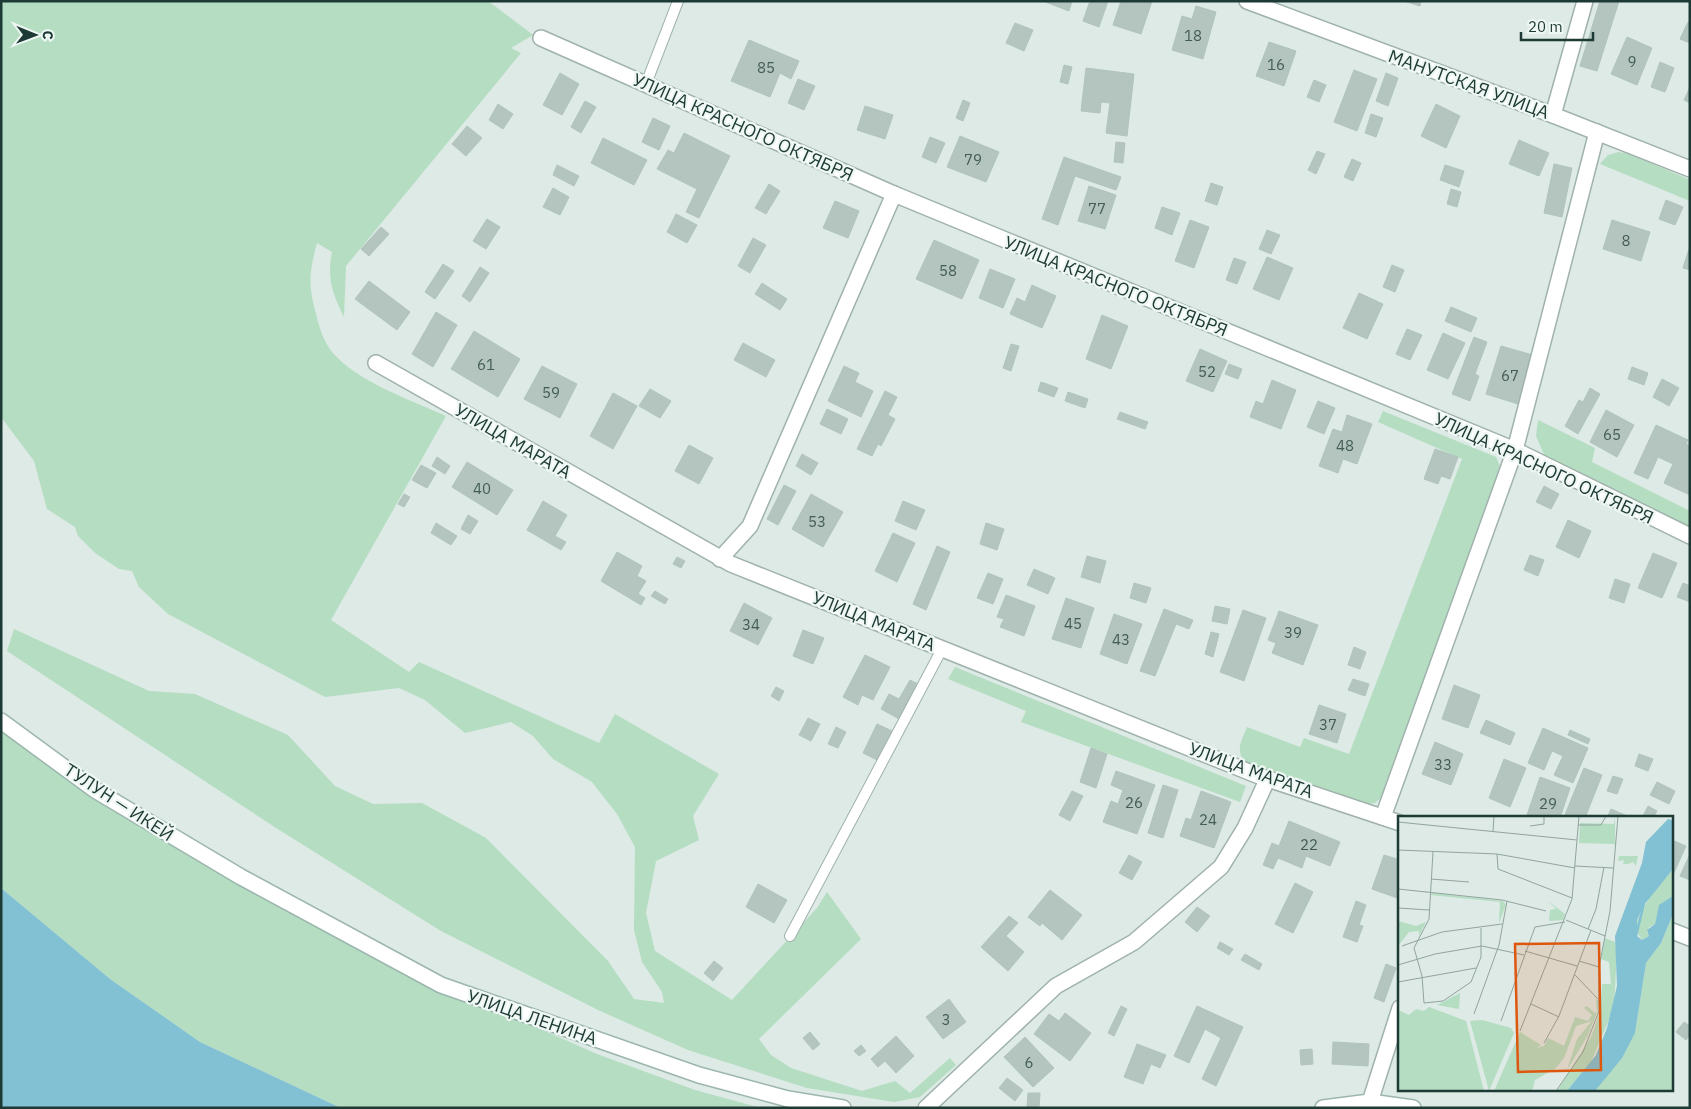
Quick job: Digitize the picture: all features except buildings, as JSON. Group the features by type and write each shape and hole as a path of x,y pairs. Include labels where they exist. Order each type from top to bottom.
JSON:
{"street":[{"name":"МАНУТСКАЯ УЛИЦА","path":"1247,1 1553,115 1690,169"},
{"path":"1553,115 1585,1"},
{"name":"УЛИЦА КРАСНОГО ОКТЯБРЯ","path":"541,38 894,194 1515,450 1690,536"},
{"path":"1383,817 1515,450 1597,132"},
{"path":"720,559 750,526 894,194"},
{"name":"УЛИЦА МАРАТА","path":"376,363 720,559 1268,778 1398,822"},
{"name":"ТУЛУН — ИКЕЙ","path":"1,721 94,790 241,877"},
{"path":"926,1108 1056,986 1134,942 1221,867 1245,828 1268,778"},
{"name":"УЛИЦА ЛЕНИНА","path":"241,877 440,985 699,1075 788,1099 842,1108"},
{"path":"1674,932 1690,938"},
{"path":"1370,1102 1398,1014"},
{"path":"1323,1108 1370,1102 1413,1108"}],"lane":[{"path":"646,84 678,1"},
{"path":"790,936 942,649"}],"green space":[{"path":"1,1 488,1 533,35 511,48 521,53 346,266 344,317 336,300 330,278 332,252 317,243 312,263 311,286 320,329 330,349 356,373 401,397 446,416 331,620 409,672 419,662 599,743 615,714 719,774 693,816 699,840 656,861 646,913 655,951 732,1000 817,908 827,892 861,939 759,1039 771,1055 791,1068 862,1091 895,1081 910,1093 950,1058 956,1065 920,1097 894,1102 807,1088 688,1050 598,1010 441,931 273,826 7,651 14,629 149,691 195,694 288,735 335,786 373,804 422,803 486,838 608,961 634,999 664,1003 662,992 642,962 634,930 635,847 617,814 592,782 553,759 533,736 511,722 465,733 425,700 399,688 325,697 168,614 139,587 132,571 119,569 95,553 78,536 75,527 47,509 34,461 1,417"},
{"path":"1619,152 1630,154 1690,180 1690,201 1600,164 1608,155"},
{"path":"1383,411 1496,457 1500,466 1499,476 1382,797 1375,803 1367,804 1248,765 1241,756 1240,747 1247,727 1300,747 1304,738 1349,754 1462,459 1378,422"},
{"path":"1538,420 1595,448 1592,462 1690,511 1690,527 1546,459 1536,436"},
{"path":"955,667 1246,786 1240,802 1021,722 1026,711 948,679"},
{"path":"1,721 103,792 441,985 597,1054 695,1090 761,1108 341,1108 200,1042 110,979 1,888"}],"water":[{"path":"1,888 110,979 200,1042 341,1108 1,1108"}]}
